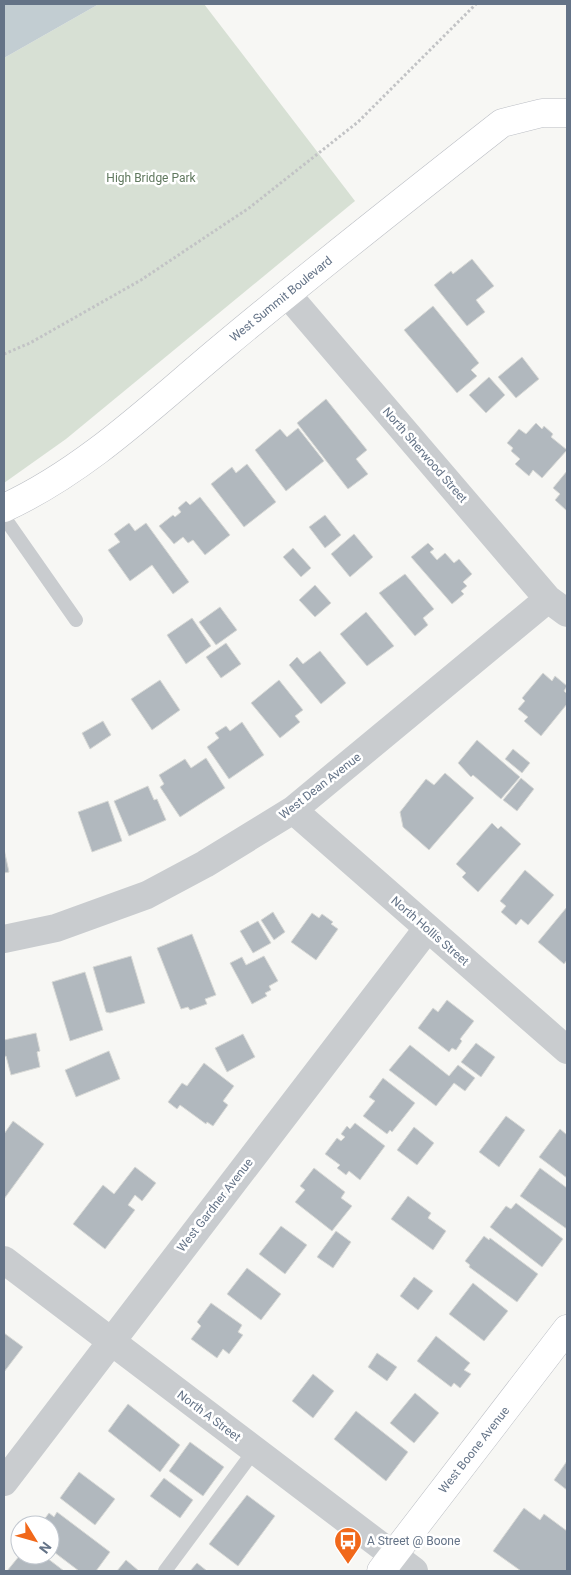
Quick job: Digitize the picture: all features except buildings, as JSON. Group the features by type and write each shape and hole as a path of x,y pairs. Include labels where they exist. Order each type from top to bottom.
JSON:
{"street":[{"name":"West Summit Boulevard","path":"4,508 30,496 83,462 286,294 502,123 542,113 567,113"},
{"name":"North Sherwood Street","path":"286,294 557,606"},
{"name":"West Dean Avenue","path":"4,939 56,928 147,895 205,864 294,810 557,606"},
{"name":"North Hollis Street","path":"294,810 567,1050"},
{"name":"West Gardner Avenue","path":"4,1482 426,928"},
{"name":"North A Street","path":"4,1260 254,1451 387,1563 414,1571"},
{"name":"West Boone Avenue","path":"387,1563 567,1328"}],"lane":[{"path":"4,517 76,620"},
{"path":"165,1571 254,1451"}],"path":[{"path":"4,354 30,343 141,280 249,208 358,122 476,4"}],"green space":[{"name":"High Bridge Park","path":"99,4 204,4 355,201 66,439 4,483 4,58"}],"shaded area":[{"path":"4,4 99,4 4,58"}],"place":[{"name":"A Street @ Boone","path":"348,1565"}]}
